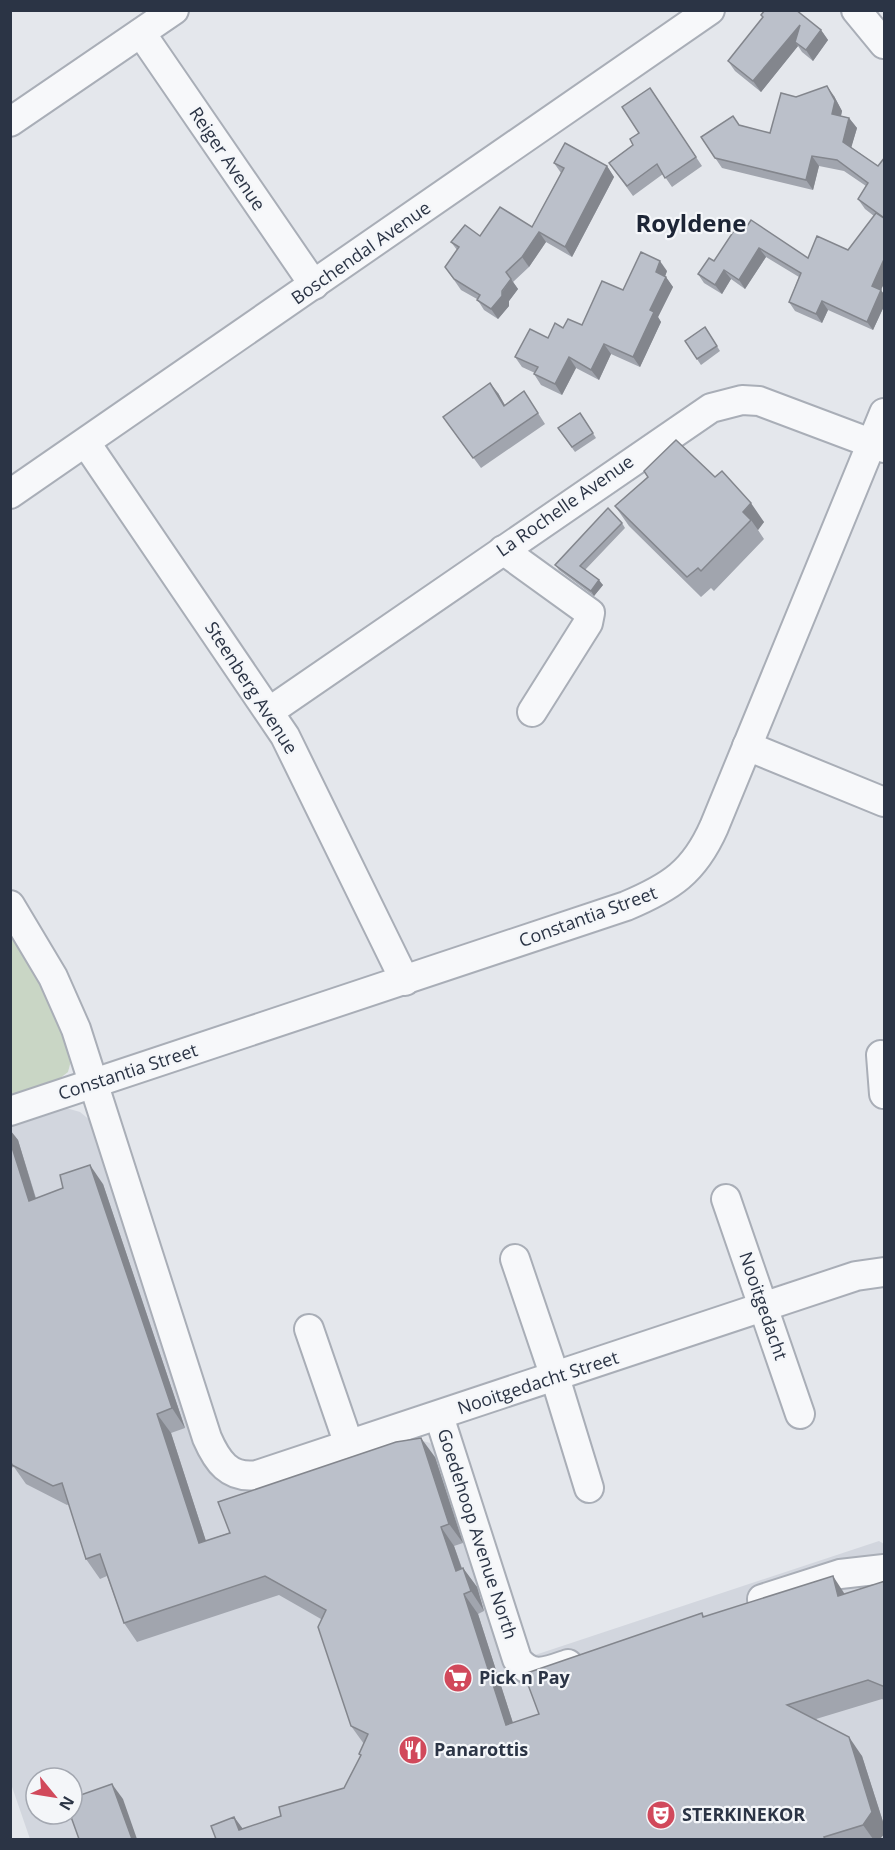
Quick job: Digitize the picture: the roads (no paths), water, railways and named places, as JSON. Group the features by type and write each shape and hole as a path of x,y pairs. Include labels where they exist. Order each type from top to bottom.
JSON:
{"street":[{"path":"10,122 174,10"},
{"name":"Boschendal Avenue","path":"10,495 710,10"},
{"path":"856,10 885,44"},
{"name":"Reiger Avenue","path":"141,33 314,285"},
{"name":"La Rochelle Avenue","path":"270,711 690,420 725,403 742,400 772,404 878,446"},
{"name":"Constantia Street","path":"10,1111 627,906 672,884 686,872 706,844 878,446 885,413"},
{"name":"Steenberg Avenue","path":"86,443 270,711 297,759 405,981"},
{"path":"503,550 590,614 588,623 532,712"},
{"path":"747,746 885,802"},
{"path":"10,905 65,1002 91,1084"},
{"path":"881,1055 885,1094"},
{"name":"Nooitgedacht Street","path":"91,1084 207,1438 225,1468 247,1476 439,1416 856,1276 885,1272"},
{"name":"Nooitgedacht","path":"726,1199 800,1414"},
{"path":"515,1259 589,1488"},
{"path":"309,1329 349,1445"},
{"name":"Goedehoop Avenue North","path":"439,1416 517,1659 524,1668 538,1673 589,1657"},
{"path":"736,1608 840,1574 885,1569"}],"place":[{"name":"Pick n Pay","path":"458,1678"},
{"name":"Panarottis","path":"413,1750"},
{"name":"STERKINEKOR","path":"661,1815"}],"district":[{"name":"Royldene","path":"691,224"}]}
